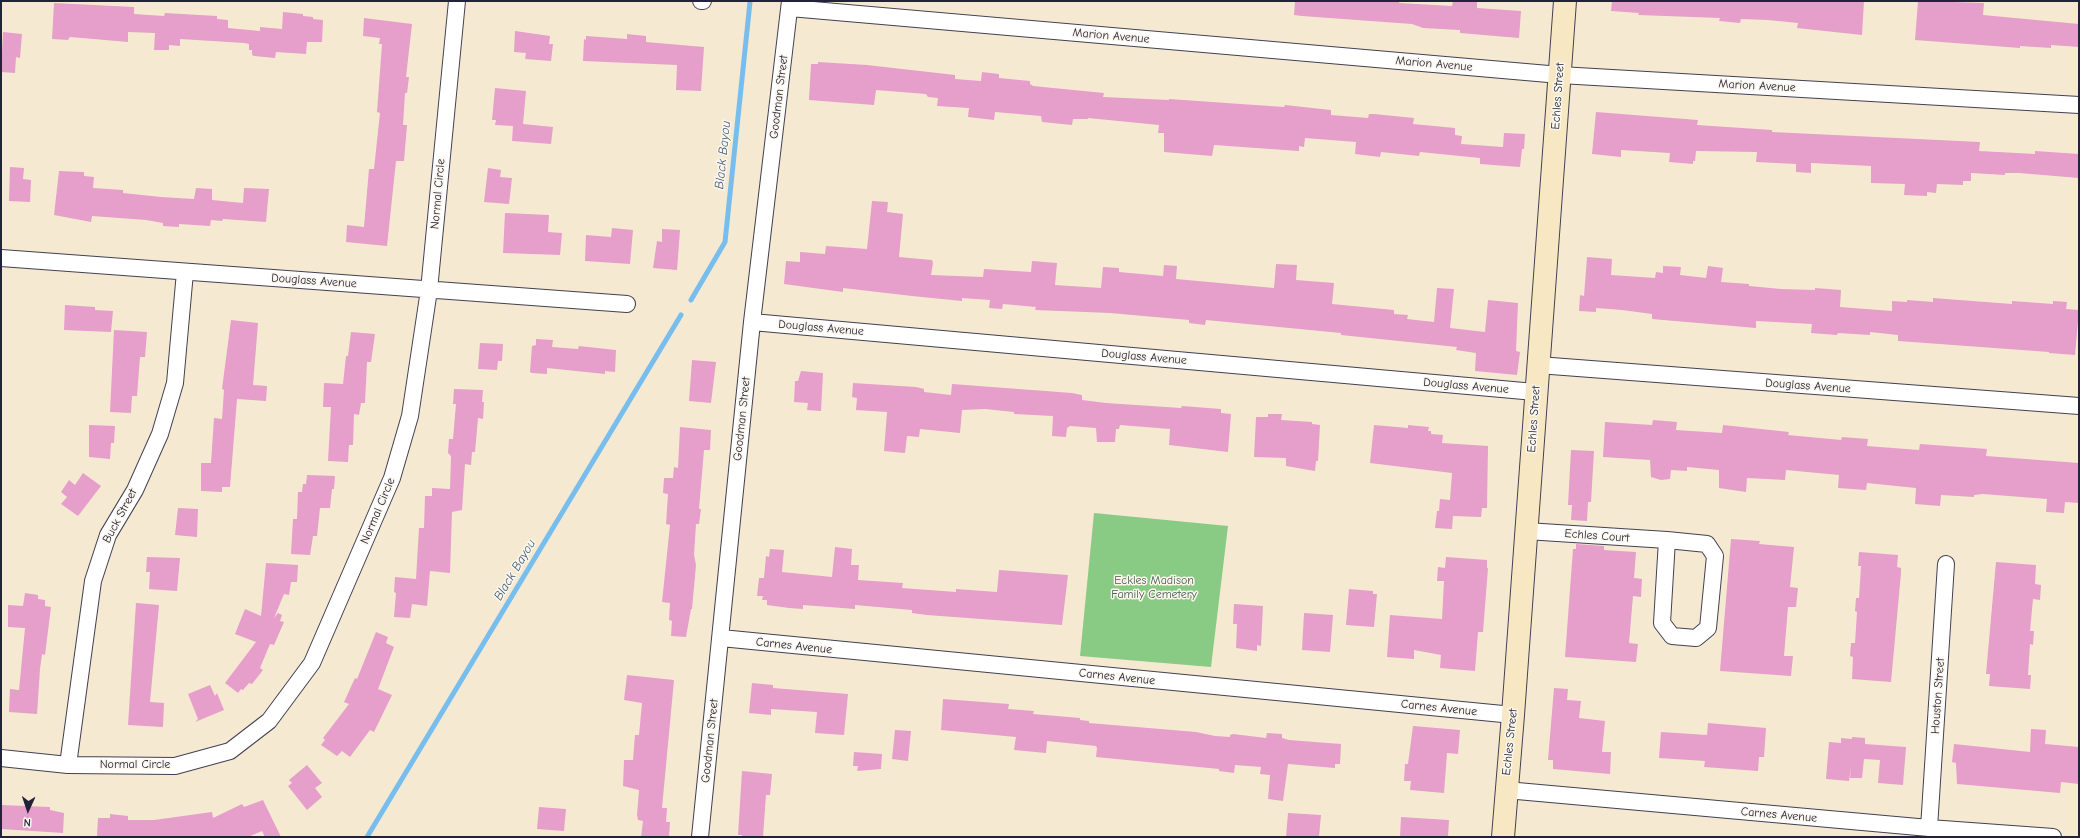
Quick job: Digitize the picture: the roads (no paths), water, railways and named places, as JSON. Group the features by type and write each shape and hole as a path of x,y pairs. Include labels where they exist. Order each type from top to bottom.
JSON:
{"street":[{"name":"Normal Circle","path":"1,758 68,765 175,766 230,751 269,721 312,663 392,478 410,416 429,290 457,1"},
{"name":"Echles Street","path":"1503,837 1565,1"},
{"name":"Marion Avenue","path":"790,4 1560,75 2079,105"},
{"name":"Goodman Street","path":"700,837 752,322 790,4"},
{"name":"Douglass Avenue","path":"1,258 627,304"},
{"name":"Buck Street","path":"68,765 93,581 108,535 135,490 160,434 175,383 186,272"},
{"name":"Douglass Avenue","path":"752,322 1536,392"},
{"name":"Douglass Avenue","path":"1538,365 2079,406"},
{"name":"Echles Court","path":"1526,531 1667,540 1707,544 1715,556 1708,628 1696,638 1672,636 1662,623 1667,540"},
{"name":"Houston Street","path":"1929,828 1946,564"},
{"name":"Carnes Avenue","path":"721,638 1513,715"},
{"name":"Carnes Avenue","path":"1506,790 1929,828 2053,837"}],"waterway":[{"name":"Black Bayou","path":"691,300 725,242 750,2"},
{"name":"Black Bayou","path":"367,837 681,315"}],"park label":[{"name":"Eckles Madison Family Cemetery","path":"1154,588"}]}
